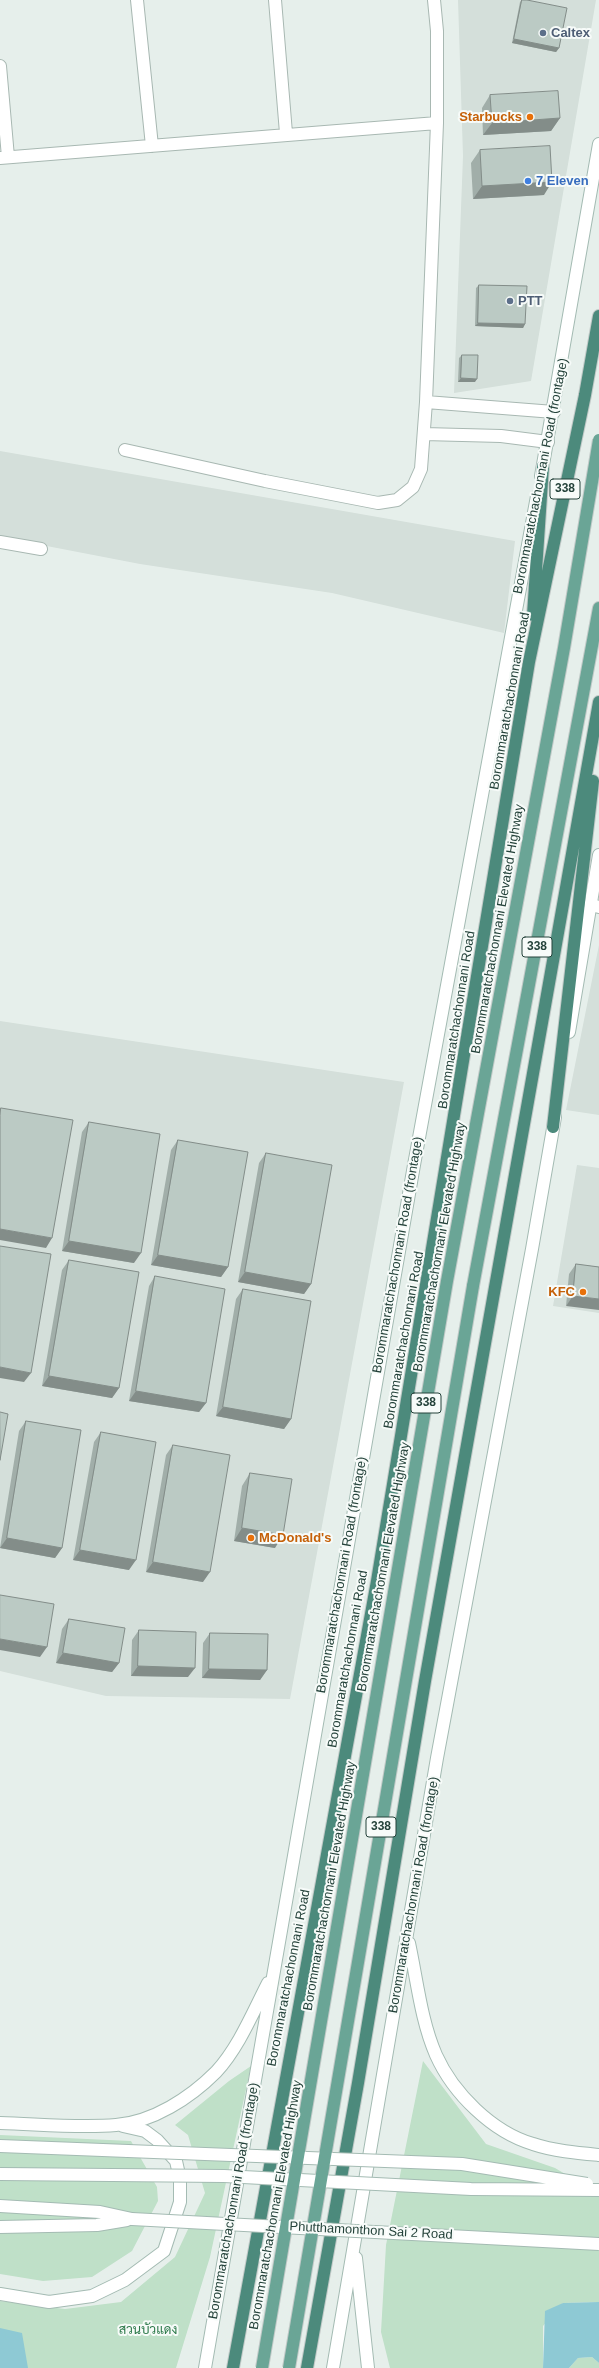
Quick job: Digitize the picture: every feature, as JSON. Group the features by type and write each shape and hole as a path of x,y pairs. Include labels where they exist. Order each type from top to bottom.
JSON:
{"highway":[{"name":"Borommaratchachonnani Road","path":"233,2368 378,1573 530,662 583,403 599,316"},
{"path":"530,662 543,466"},
{"name":"338","path":"307,2368 358,2084 428,1665 599,702"},
{"path":"553,1127 599,726"}],"main road":[{"path":"137,0 152,146"},
{"path":"275,0 286,133"},
{"path":"125,450 265,481 378,503 397,500 413,487 421,469 426,402 437,123 437,31 434,0"},
{"path":"0,66 4,158 286,133 437,123"},
{"name":"Borommaratchachonnani Road (frontage)","path":"204,2368 409,1196 524,559 554,412 599,144"},
{"path":"426,402 554,412"},
{"path":"424,434 501,436 548,442"},
{"name":"Borommaratchachonnani Elevated Highway","path":"262,2368 446,1289 564,648 599,440"},
{"path":"0,542 41,549"},
{"name":"338","path":"289,2368 473,1286 599,608"},
{"name":"Borommaratchachonnani Road (frontage)","path":"333,2368 458,1643 595,906 599,855"},
{"path":"407,1936 427,2029 436,2055 450,2081 465,2098 486,2117 507,2132 532,2144 560,2150 599,2155"},
{"path":"116,2125 144,2120 170,2107 216,2071 246,2027 274,1971"},
{"path":"0,2123 116,2125 145,2131 158,2140 176,2161 180,2179 180,2202 164,2251 125,2280 92,2296 49,2302 0,2294"},
{"path":"0,2146 462,2164 599,2186"},
{"path":"0,2174 224,2176 472,2189 599,2190"},
{"name":"Phutthamonthon Sai 2 Road","path":"0,2206 100,2212 132,2219 599,2244"},
{"path":"0,2227 97,2225 132,2219"},
{"path":"354,2241 365,2358 368,2368"},
{"path":"200,2368 212,2325"}],"shaded area":[{"path":"458,0 596,0 531,381 454,393 463,156"},
{"path":"0,451 515,541 504,633 332,593 140,564 0,537"},
{"path":"599,945 599,1115 566,1110"},
{"path":"0,1021 404,1082 290,1699 106,1696 0,1671"},
{"path":"577,1165 599,1168 599,1313 553,1306"}],"green space":[{"path":"423,2061 486,2144 555,2168 599,2194 599,2302 563,2303 543,2326 543,2368 390,2368 381,2332 386,2245"},
{"name":"สวนบัวแดง","path":"251,2066 210,2257 176,2368 0,2368 0,2301 65,2309 121,2302 175,2257 205,2193 188,2135 175,2125 229,2081"},
{"path":"0,2135 131,2141 157,2187 158,2201 132,2251 92,2277 43,2281 0,2274"},
{"path":"592,2357 599,2363 599,2368 569,2368 578,2358"}],"water":[{"path":"599,2302 599,2363 592,2357 578,2358 569,2368 543,2368 545,2311 563,2303"},
{"path":"0,2328 22,2333 28,2368 0,2368"}],"building":[{"path":"522,0 567,8 559,48 514,39"},
{"path":"558,91 560,118 492,123 490,95"},
{"path":"550,146 552,182 482,186 480,150"},
{"path":"479,285 527,286 525,324 478,323"},
{"path":"462,355 478,355 477,379 461,378"},
{"path":"1,1108 73,1120 52,1238 0,1229"},
{"path":"89,1122 160,1134 141,1253 69,1241"},
{"path":"178,1140 248,1152 228,1267 158,1255"},
{"path":"266,1153 332,1165 311,1284 245,1272"},
{"path":"0,1246 51,1254 31,1373 0,1367"},
{"path":"69,1260 139,1272 119,1388 49,1376"},
{"path":"576,1264 599,1267 599,1299 573,1296"},
{"path":"155,1276 225,1289 206,1403 136,1391"},
{"path":"243,1289 311,1301 291,1419 223,1407"},
{"path":"0,1412 8,1414 0,1460"},
{"path":"26,1421 81,1430 62,1548 7,1538"},
{"path":"101,1432 156,1442 136,1560 80,1550"},
{"path":"173,1445 230,1455 210,1572 153,1562"},
{"path":"250,1473 292,1479 283,1535 242,1528"},
{"path":"0,1595 54,1604 47,1647 0,1639"},
{"path":"69,1619 125,1628 119,1663 63,1653"},
{"path":"139,1630 196,1632 195,1668 138,1666"},
{"path":"210,1633 268,1634 267,1670 209,1669"}],"place":[{"name":"Caltex","path":"543,33"},
{"name":"Starbucks","path":"530,117"},
{"name":"7 Eleven","path":"528,181"},
{"name":"PTT","path":"510,301"},
{"name":"KFC","path":"583,1292"},
{"name":"McDonald's","path":"251,1538"}]}
